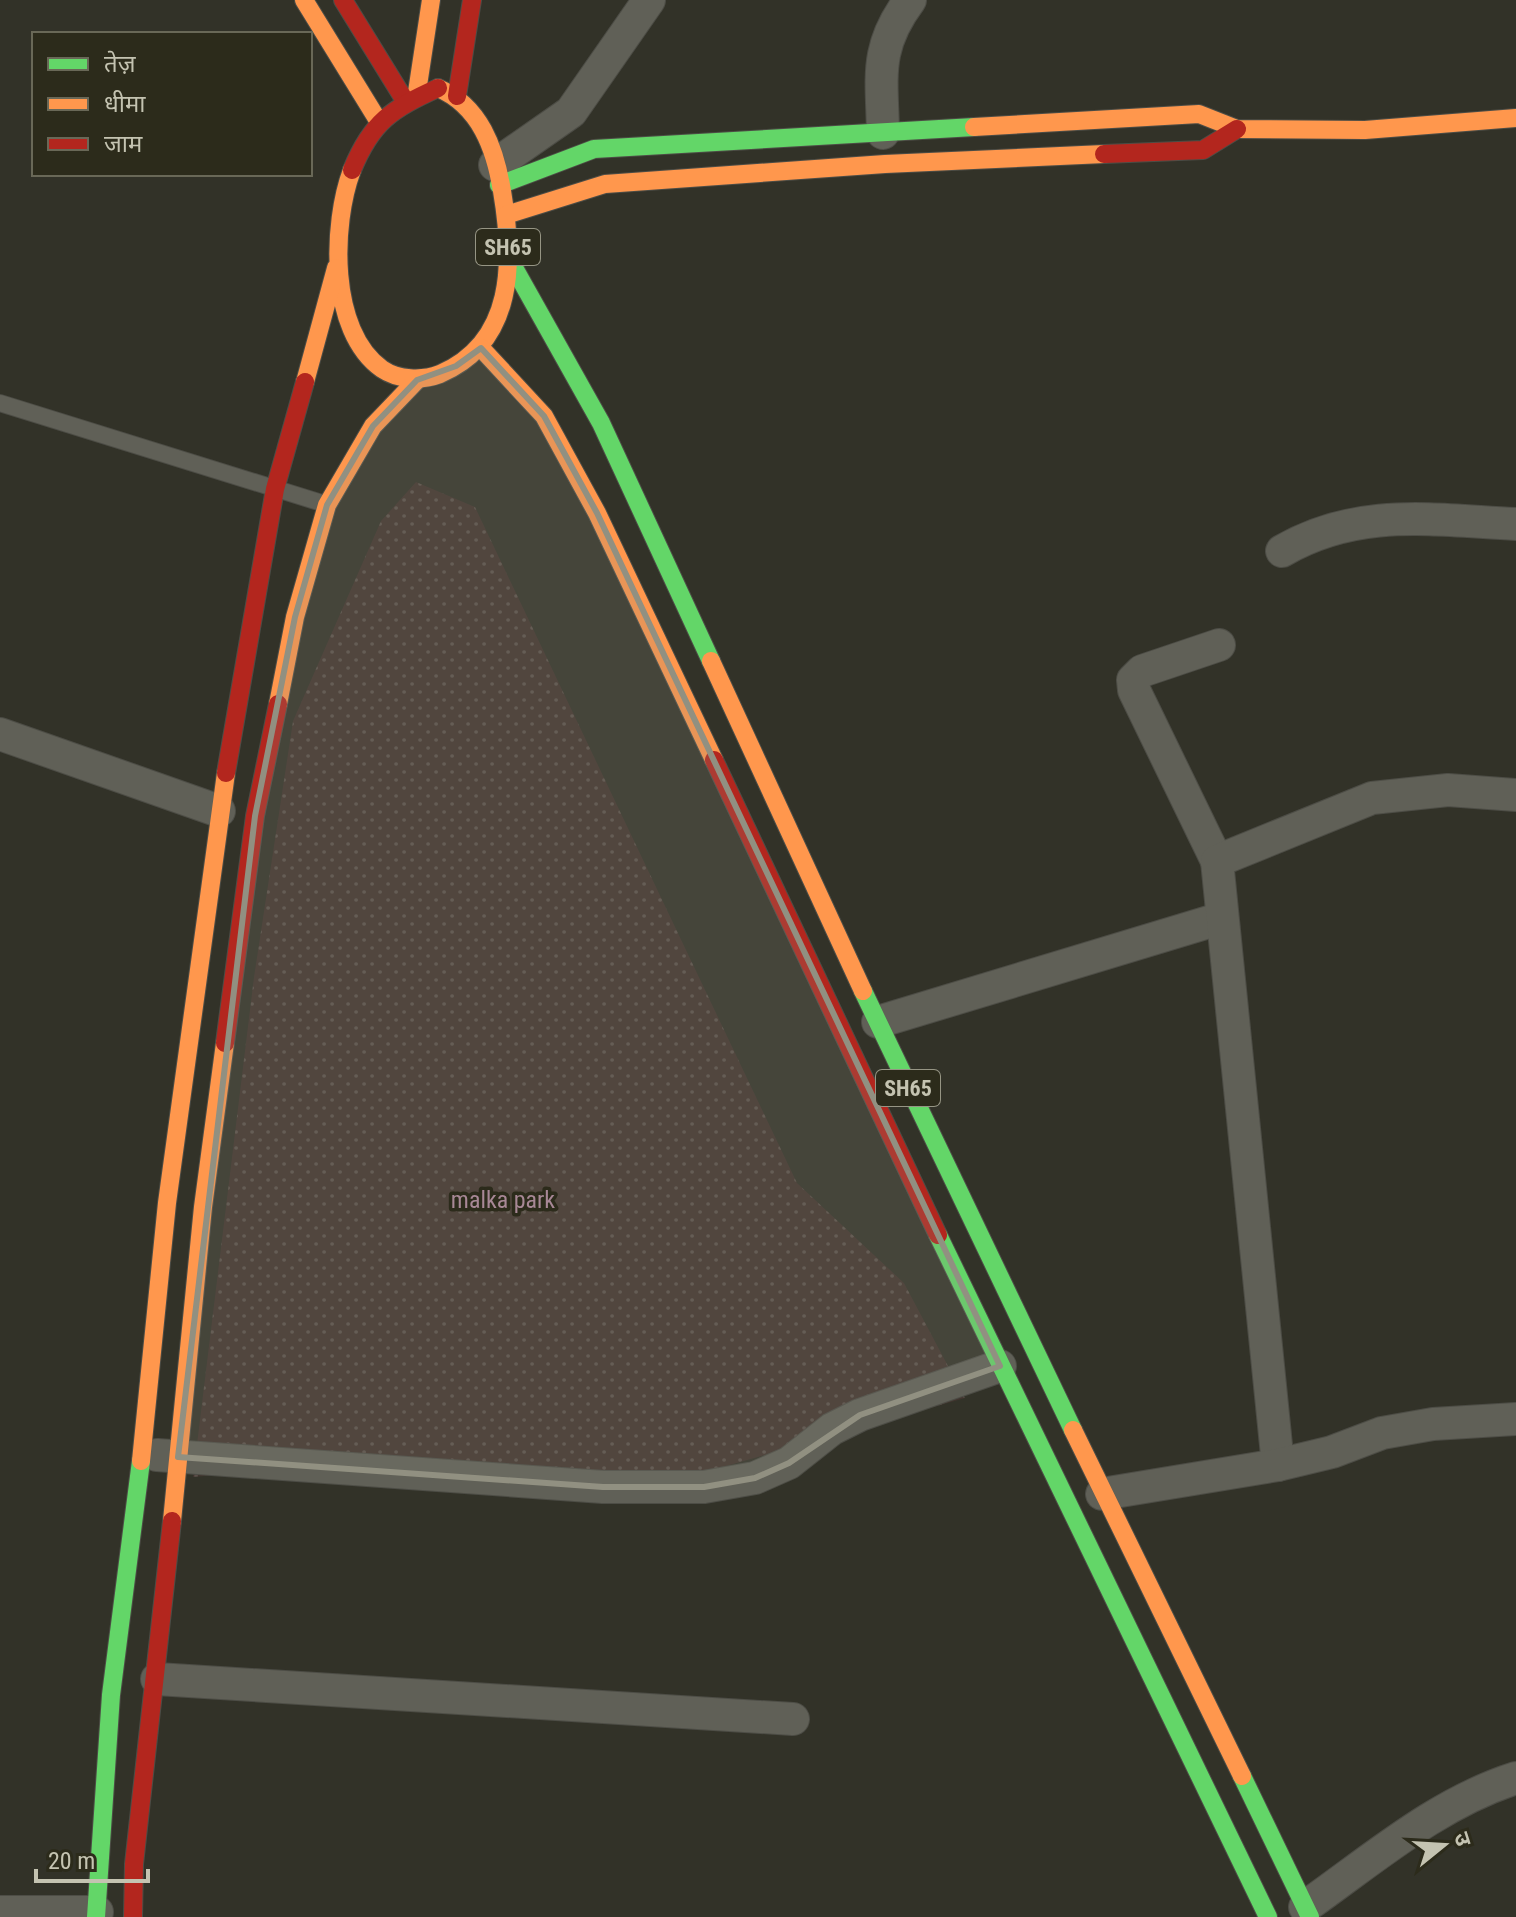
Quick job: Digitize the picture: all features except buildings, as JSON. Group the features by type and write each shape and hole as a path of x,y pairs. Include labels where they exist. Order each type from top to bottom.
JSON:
{"street":[{"path":"304,0 379,122"},
{"path":"343,0 411,95"},
{"path":"411,95 431,0"},
{"path":"417,380 391,375 372,361 354,331 342,298 336,268 336,227 344,184 363,140 379,122 411,95 438,88 457,96 472,0"},
{"path":"497,175 571,112 649,0"},
{"path":"883,133 884,49 887,36 910,0"},
{"name":"SH65","path":"417,380 456,366 481,348 499,317 509,259 506,215 486,134 457,96"},
{"path":"497,175 594,149 1199,114 1237,129 1365,130 1516,118"},
{"path":"506,215 605,184 885,164 1203,150 1237,129"},
{"name":"SH65","path":"509,259 601,423 878,1022 1102,1494 1308,1912"},
{"path":"0,1912 96,1915 111,1695 142,1454 167,1203 219,811 275,489 336,268"},
{"name":"SH65","path":"481,348 544,416 597,513 1000,1366 1164,1696 1268,1917"},
{"path":"133,1917 134,1864 157,1679 203,1207 255,816 295,617 327,505 373,426 417,380"},
{"path":"1282,551 1313,533 1351,522 1516,524"},
{"path":"1219,645 1142,671 1133,680 1134,690 1217,861 1278,1465"},
{"path":"0,734 219,811"},
{"path":"1217,861 1372,798 1448,790 1516,795"},
{"path":"878,1022 1222,918"},
{"path":"142,1454 603,1487 704,1487 755,1478 789,1463 832,1429 860,1415 1000,1366"},
{"path":"1102,1494 1278,1465 1332,1452 1382,1433 1433,1424 1516,1419"},
{"path":"157,1679 793,1719"},
{"path":"1308,1912 1436,1814 1484,1788 1516,1778"}],"lane":[{"path":"0,403 327,505"}],"highlighted area":[{"path":"481,348 544,416 597,513 1000,1366 860,1415 789,1463 755,1478 704,1487 603,1487 178,1457 255,816 295,617 327,505 373,426 417,380 456,366"}],"green space":[{"name":"malka park","path":"416,482 475,507 797,1183 904,1283 965,1398 663,1484 350,1463 193,1477 254,977 293,721 381,521"}],"traffic: fast":[{"path":"499,185 594,149 974,127"},
{"path":"509,259 601,423 711,661"},
{"path":"863,991 1073,1430"},
{"path":"938,1235 1268,1917"},
{"path":"96,1917 111,1695 141,1461"},
{"path":"1242,1776 1310,1917"}],"traffic: slow":[{"path":"304,0 379,122"},
{"path":"417,92 431,0"},
{"path":"352,170 345,192 338,246 339,275 352,329 364,352 388,373 410,378 440,374 465,360 483,342 496,320 504,297 508,245 502,191 490,144 465,106 438,88"},
{"path":"974,127 1199,114 1237,129 1365,130 1516,118"},
{"path":"506,215 605,184 885,164 1104,154"},
{"path":"305,382 336,268"},
{"path":"481,348 544,416 597,513 714,760"},
{"path":"278,704 295,617 327,505 373,426 417,380"},
{"path":"711,661 863,991"},
{"path":"141,1461 167,1203 226,773"},
{"path":"172,1521 203,1207 225,1043"},
{"path":"1073,1430 1242,1776"}],"traffic: jam":[{"path":"343,0 404,99"},
{"path":"457,96 472,0"},
{"path":"352,170 367,139 385,118 438,88"},
{"path":"1104,154 1203,150 1237,129"},
{"path":"226,773 275,489 305,382"},
{"path":"225,1043 255,816 278,704"},
{"path":"714,760 938,1235"},
{"path":"133,1917 134,1864 172,1521"}]}
